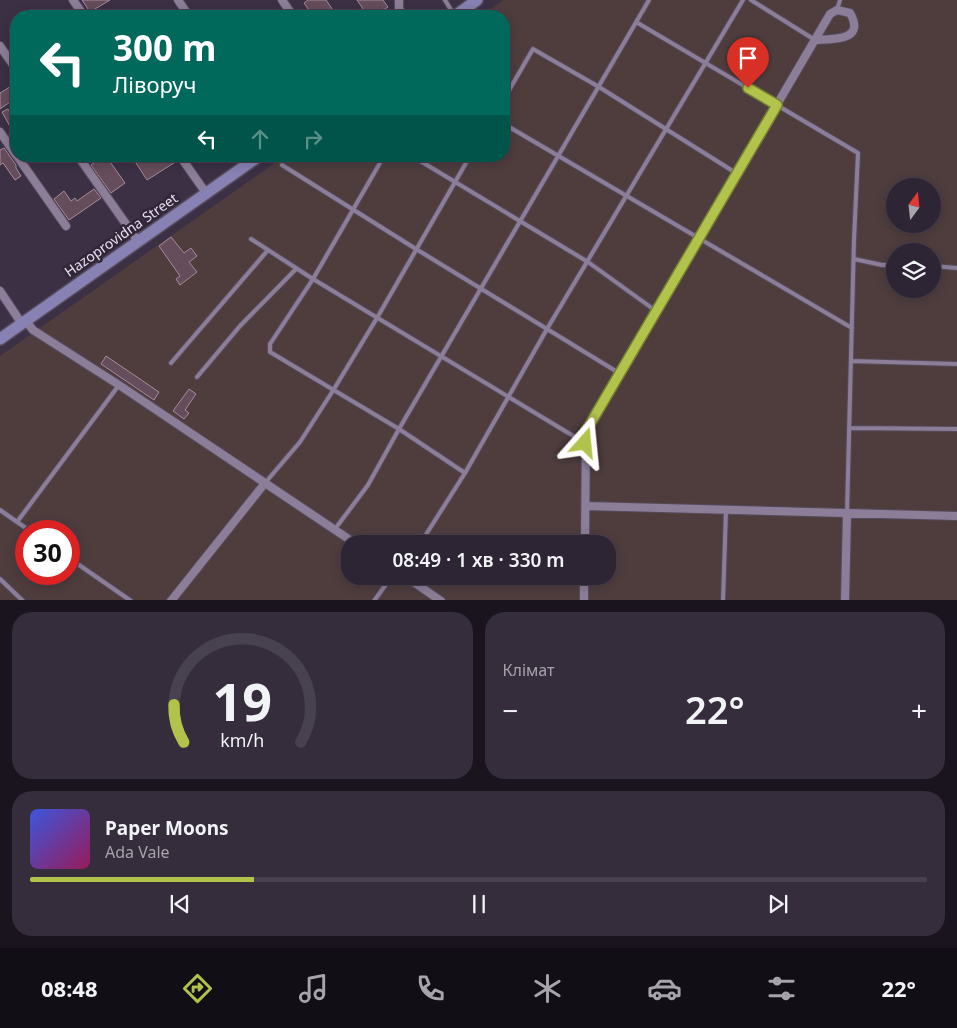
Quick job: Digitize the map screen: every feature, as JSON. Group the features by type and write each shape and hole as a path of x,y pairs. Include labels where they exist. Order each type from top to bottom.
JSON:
{"main road":[{"path":"463,10 477,0"},
{"name":"Hazoprovidna Street","path":"0,339 250,162"}],"street":[{"path":"392,0 399,9"},
{"path":"399,0 399,9"},
{"path":"585,535 586,431 830,14 837,10 850,13 854,21 854,29 848,36 838,39 815,40"},
{"path":"0,46 10,60"},
{"path":"0,132 10,146"},
{"path":"21,162 66,226"},
{"path":"82,162 138,241"},
{"path":"184,162 206,193"},
{"path":"0,292 24,322 33,330 119,385 343,535"},
{"path":"171,600 265,483"},
{"path":"586,506 957,516"},
{"path":"845,600 847,513"},
{"path":"418,585 441,600"},
{"path":"584,585 584,600"}],"lane":[{"path":"335,529 368,485 398,429 521,222 649,0"},
{"path":"426,535 465,472 547,329 743,0"},
{"path":"751,0 815,40"},
{"path":"837,10 840,0"},
{"path":"636,22 858,153 847,513"},
{"path":"510,89 533,50 599,87 736,174"},
{"path":"510,128 852,328"},
{"path":"380,162 313,280 270,344 270,352 334,389 465,472"},
{"path":"421,162 588,262 656,311"},
{"path":"265,483 300,442 334,389 466,162"},
{"path":"282,165 352,210 619,373"},
{"path":"250,239 313,280 585,443"},
{"path":"171,364 268,250"},
{"path":"854,259 886,265"},
{"path":"941,267 957,268"},
{"path":"197,377 240,326 296,269"},
{"path":"851,361 957,364"},
{"path":"18,520 119,385"},
{"path":"849,428 957,429"},
{"path":"0,510 15,521"},
{"path":"723,600 726,510"},
{"path":"80,565 131,600"},
{"path":"0,579 24,600"},
{"path":"374,600 385,585"}],"shaded area":[{"path":"503,0 957,0 957,600 0,600 0,356 276,162 510,162 510,10 489,10"}],"building":[{"path":"82,0 110,0 93,10 89,10"},
{"path":"308,0 326,0 333,10 309,10 304,3"},
{"path":"357,0 383,0 388,7 383,10 364,10"},
{"path":"10,87 10,102 0,109 0,93"},
{"path":"8,109 10,113 10,127 2,112"},
{"path":"4,148 10,156 10,162 14,162 16,165 21,176 15,180 3,163 0,165 0,150"},
{"path":"110,162 125,183 111,193 91,165 94,163"},
{"path":"137,162 175,162 147,180 136,163"},
{"path":"94,189 101,198 69,220 54,199 64,191 71,201 75,198 77,201"},
{"path":"171,237 184,253 191,248 197,256 189,262 197,272 180,285 176,279 180,276 159,246"},
{"path":"106,356 159,392 154,400 101,364"},
{"path":"189,389 196,394 185,410 189,413 184,419 173,411"}],"route":[{"path":"585,443 586,431 777,105 748,88"}]}
